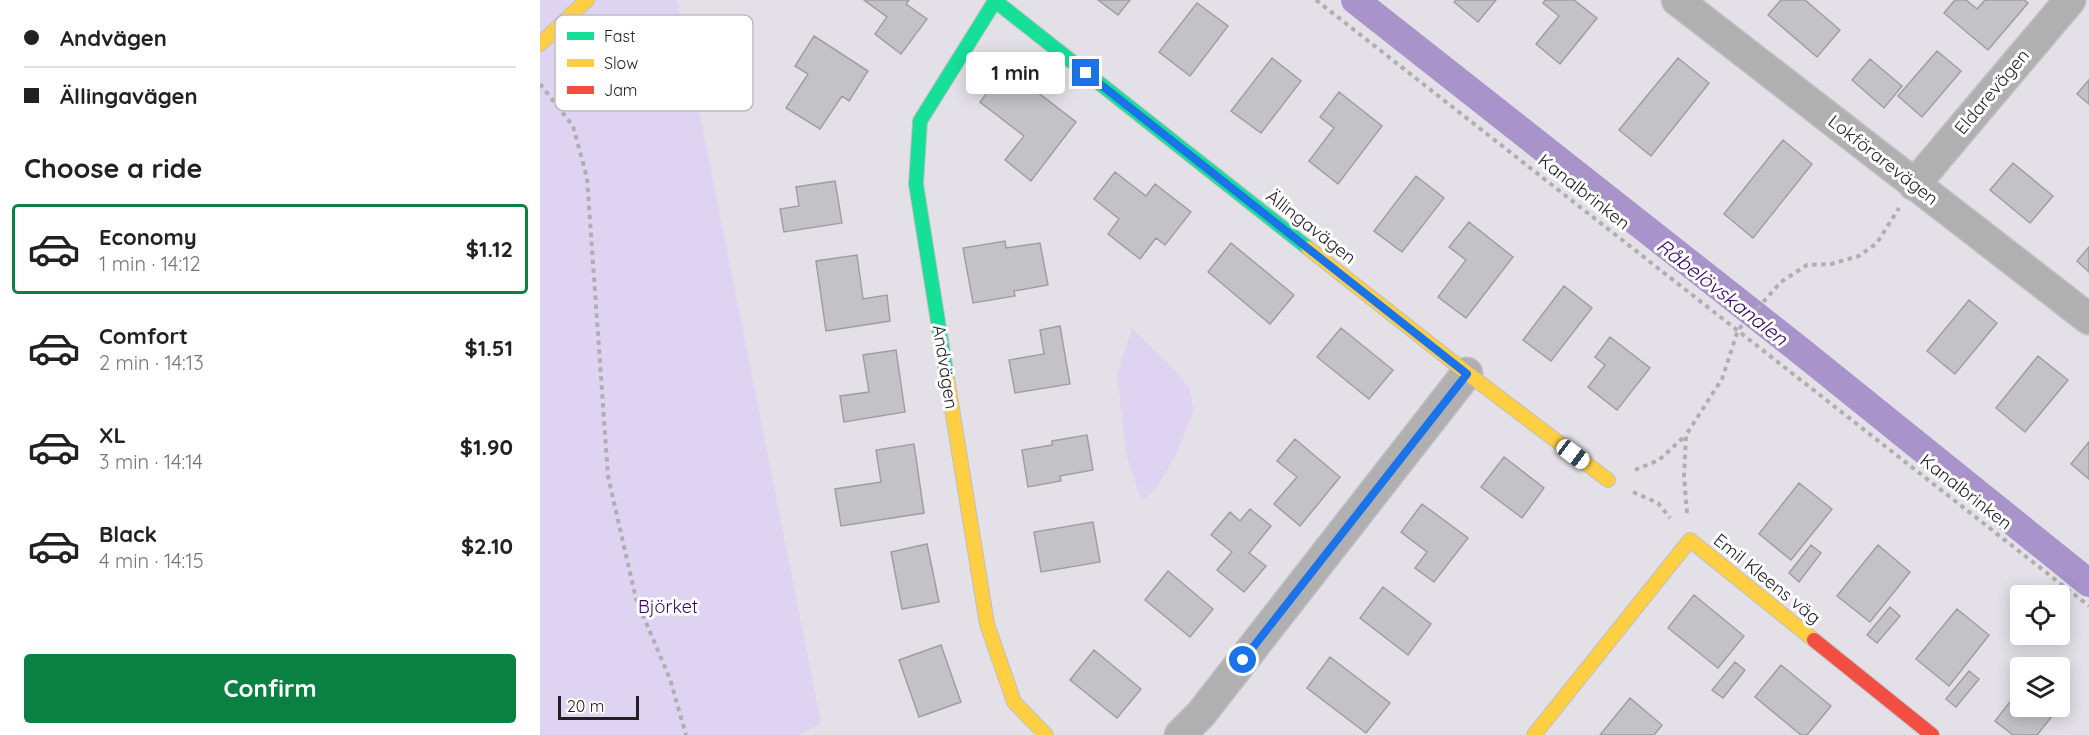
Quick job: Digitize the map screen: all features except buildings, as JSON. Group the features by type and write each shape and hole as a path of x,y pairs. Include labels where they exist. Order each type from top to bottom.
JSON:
{"street":[{"path":"571,15 587,0"},
{"name":"Eldarevägen","path":"1914,185 2070,0"},
{"name":"Ällingavägen","path":"995,1 1467,374 1608,480"},
{"name":"Andvägen","path":"995,1 920,121 916,184 987,624 1014,702 1046,735"},
{"name":"Lokförarevägen","path":"1689,4 1914,185 2089,319"},
{"path":"540,44 555,30"},
{"path":"1180,735 1201,714 1467,374"},
{"name":"Emil Kleens väg","path":"1534,735 1690,540 1932,735"}],"path":[{"name":"Kanalbrinken","path":"1316,0 2089,606"},
{"path":"540,84 555,103"},
{"path":"561,111 573,126 587,178 608,476 636,599 670,679 687,735"},
{"path":"1608,480 1659,460 1686,435 1722,379 1738,330 1780,282 1808,265 1832,264 1859,256 1868,250 1877,243 1914,185"},
{"path":"1686,435 1684,476 1690,540"},
{"path":"1608,480 1658,504 1690,540"}],"green space":[{"name":"Björket","path":"540,0 677,0 680,15 555,15 555,111 699,111 821,723 800,735 540,735"},
{"path":"1132,328 1189,387 1194,412 1176,454 1158,486 1142,501 1127,458 1117,375"}],"waterway":[{"name":"Råbelövskanalen","path":"1355,0 1802,352 2089,583"}],"traffic: fast":[{"path":"994,0 1308,248"},
{"path":"947,378 916,184 920,121 995,1"}],"traffic: slow":[{"path":"571,15 587,0"},
{"path":"540,44 555,30"},
{"path":"1308,248 1608,480"},
{"path":"947,378 987,624 1014,702 1046,735"},
{"path":"1534,735 1690,540 1814,640"}],"traffic: jam":[{"path":"1814,640 1932,735"}],"route":[{"path":"1086,73 1467,374 1243,660"}]}
